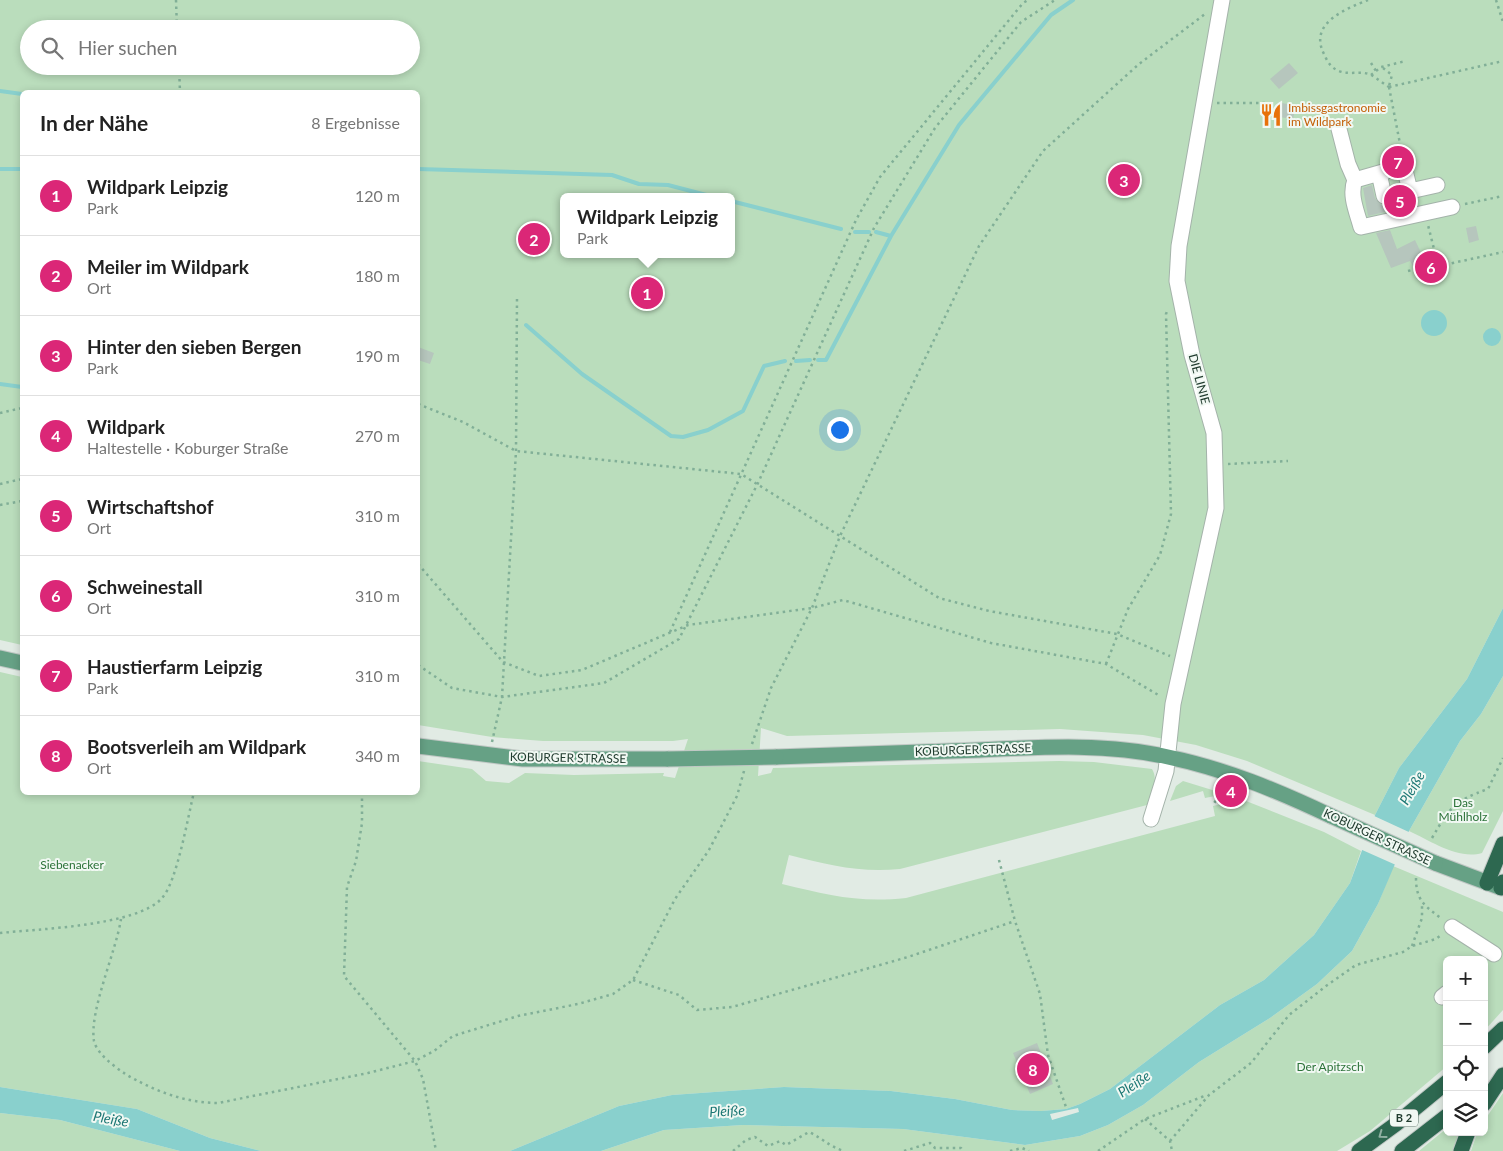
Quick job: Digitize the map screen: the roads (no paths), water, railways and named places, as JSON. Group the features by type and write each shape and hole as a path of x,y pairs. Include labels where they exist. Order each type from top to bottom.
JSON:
{"highway":[{"path":"1498,886 1503,844"},
{"path":"1485,1046 1503,1029"},
{"path":"1488,1078 1503,1064"},
{"path":"1488,1098 1503,1075"},
{"name":"B 2","path":"1359,1151 1396,1124 1443,1085"},
{"name":"B 2","path":"1402,1151 1443,1119"},
{"path":"1461,1151 1467,1136"}],"main road":[{"path":"0,658 20,663"},
{"name":"KOBURGER STRASSE","path":"420,746 491,756 574,760 776,757 1082,748 1167,756 1256,782 1435,863 1498,886"}],"lane":[{"name":"DIE LINIE","path":"1151,819 1166,771 1173,704 1216,508 1217,465 1214,433 1192,355 1177,281 1179,246 1222,0"},
{"path":"1339,129 1348,164 1355,180 1353,198 1361,227 1452,208"},
{"path":"1355,180 1404,166 1410,190"},
{"path":"1379,173 1384,196 1437,185"},
{"path":"1452,927 1494,954"}],"water":[{"path":"1434,310 1443,314 1447,323 1443,332 1434,336 1425,332 1421,323 1425,314"},
{"path":"1492,328 1498,331 1501,337 1498,343 1492,346 1486,343 1483,337 1486,331"},
{"name":"Pleiße","path":"1503,608 1503,676 1481,714 1460,741 1409,831 1378,904 1352,951 1317,984 1270,1018 1199,1062 1143,1105 1108,1125 1080,1136 1025,1145 903,1129 743,1125 664,1130 601,1151 510,1151 619,1106 672,1095 784,1087 891,1091 955,1099 1012,1110 1041,1111 1066,1109 1110,1089 1220,1005 1264,980 1314,935 1350,883 1375,815 1399,768 1467,679"},
{"name":"Pleiße","path":"0,1087 137,1109 210,1138 261,1151 180,1151 60,1120 0,1113"}],"waterway":[{"path":"818,360 826,360 891,236 959,125 1051,15 1073,0"},
{"path":"0,91 20,94"},
{"path":"0,169 20,169"},
{"path":"420,169 612,175 639,184 668,185 699,193"},
{"path":"735,202 841,229"},
{"path":"855,232 869,232"},
{"path":"876,232 891,236"},
{"path":"526,325 582,374 671,436 683,437 708,430 743,411 764,366 785,361"},
{"path":"796,361 810,360"},
{"path":"0,384 20,387"}],"place":[{"name":"Imbissgastronomie im Wildpark","path":"1271,115"},
{"name":"Haustierfarm Leipzig","path":"1398,162"},
{"name":"Hinter den sieben Bergen","path":"1124,180"},
{"name":"Wirtschaftshof","path":"1400,201"},
{"name":"Meiler im Wildpark","path":"534,239"},
{"name":"Schweinestall","path":"1431,267"},
{"name":"Wildpark Leipzig","path":"647,293"},
{"name":"Wildpark","path":"1231,791"},
{"name":"Bootsverleih am Wildpark","path":"1033,1069"}],"park label":[{"name":"Das Mühlholz","path":"1463,810"},
{"name":"Siebenacker","path":"72,865"},
{"name":"Der Apitzsch","path":"1330,1067"}]}
